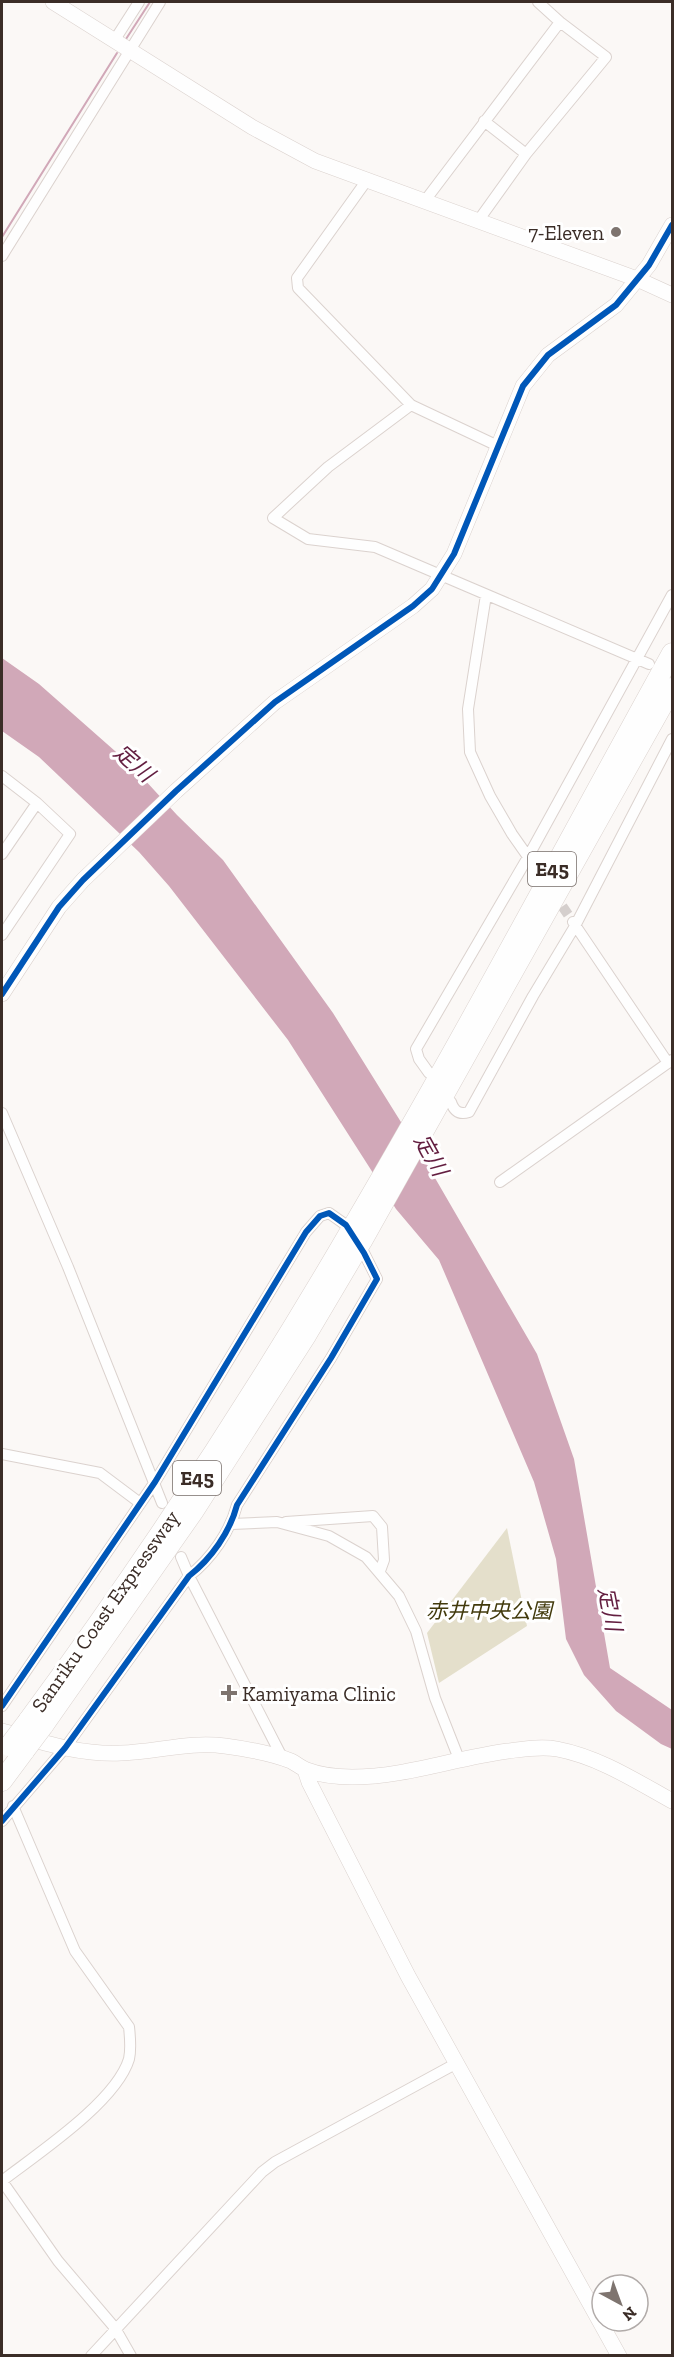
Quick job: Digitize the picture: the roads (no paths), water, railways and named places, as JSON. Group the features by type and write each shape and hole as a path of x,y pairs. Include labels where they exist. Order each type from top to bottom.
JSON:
{"highway":[{"name":"Sanriku Coast Expressway","path":"438,1090 672,653"},
{"name":"Sanriku Coast Expressway","path":"2,1781 9,1746 36,1724 356,1236 438,1090 672,688"}],"street":[{"path":"53,2 283,145 315,161 637,279 672,295"},
{"path":"114,41 139,2"},
{"path":"2,256 160,2"},
{"path":"478,221 526,154 606,57 538,2"},
{"path":"424,202 560,22"},
{"path":"484,121 526,154"},
{"path":"367,180 297,278 298,288 411,405 498,446"},
{"path":"2,994 59,907 176,791 275,702 413,606 432,589 454,554 516,400 539,364 560,345 608,312 637,279 672,225"},
{"path":"411,405 328,467 273,518 308,539 375,547 649,664"},
{"path":"486,595 468,709 470,752 490,796 538,871"},
{"path":"672,595 528,857 416,1049 418,1059 438,1090 459,1113 469,1112 672,739"},
{"path":"2,776 37,803 70,834 2,935"},
{"path":"2,854 37,803"},
{"path":"500,1182 670,1061 573,923"},
{"path":"2,1113 68,1267 162,1503"},
{"path":"2,1706 155,1482 306,1232 320,1216 329,1213 356,1236 377,1279 331,1358 237,1505 232,1524 201,1567 189,1576 64,1748 2,1821"},
{"path":"2,1454 100,1473 140,1503"},
{"path":"232,1524 373,1516 382,1527 384,1560 380,1571"},
{"path":"277,1522 328,1536 366,1557 380,1571 399,1596 416,1631 435,1698 459,1759"},
{"path":"182,1557 189,1576 283,1759"},
{"path":"9,1746 123,1753 194,1745 223,1746 292,1761 305,1770 351,1777 390,1775 459,1759 529,1748 555,1749 594,1760 672,1801"},
{"path":"305,1770 408,1976 619,2355"},
{"path":"13,1806 75,1951 129,2026 130,2034 129,2059 120,2075 95,2107 57,2140 2,2181 58,2261 115,2328 131,2355"},
{"path":"91,2355 262,2172 275,2162 457,2063"}],"waterway":[{"path":"126,39 150,2"},
{"path":"2,237 117,53"}],"tunnel":[{"path":"554,894 571,919"}],"place":[{"name":"7-Eleven","path":"616,232"},
{"name":"Kamiyama Clinic","path":"229,1693"}],"water label":[{"name":"定川","path":"134,763"},
{"name":"定川","path":"431,1155"},
{"name":"定川","path":"610,1609"}],"park label":[{"name":"赤井中央公園","path":"489,1610"}]}
